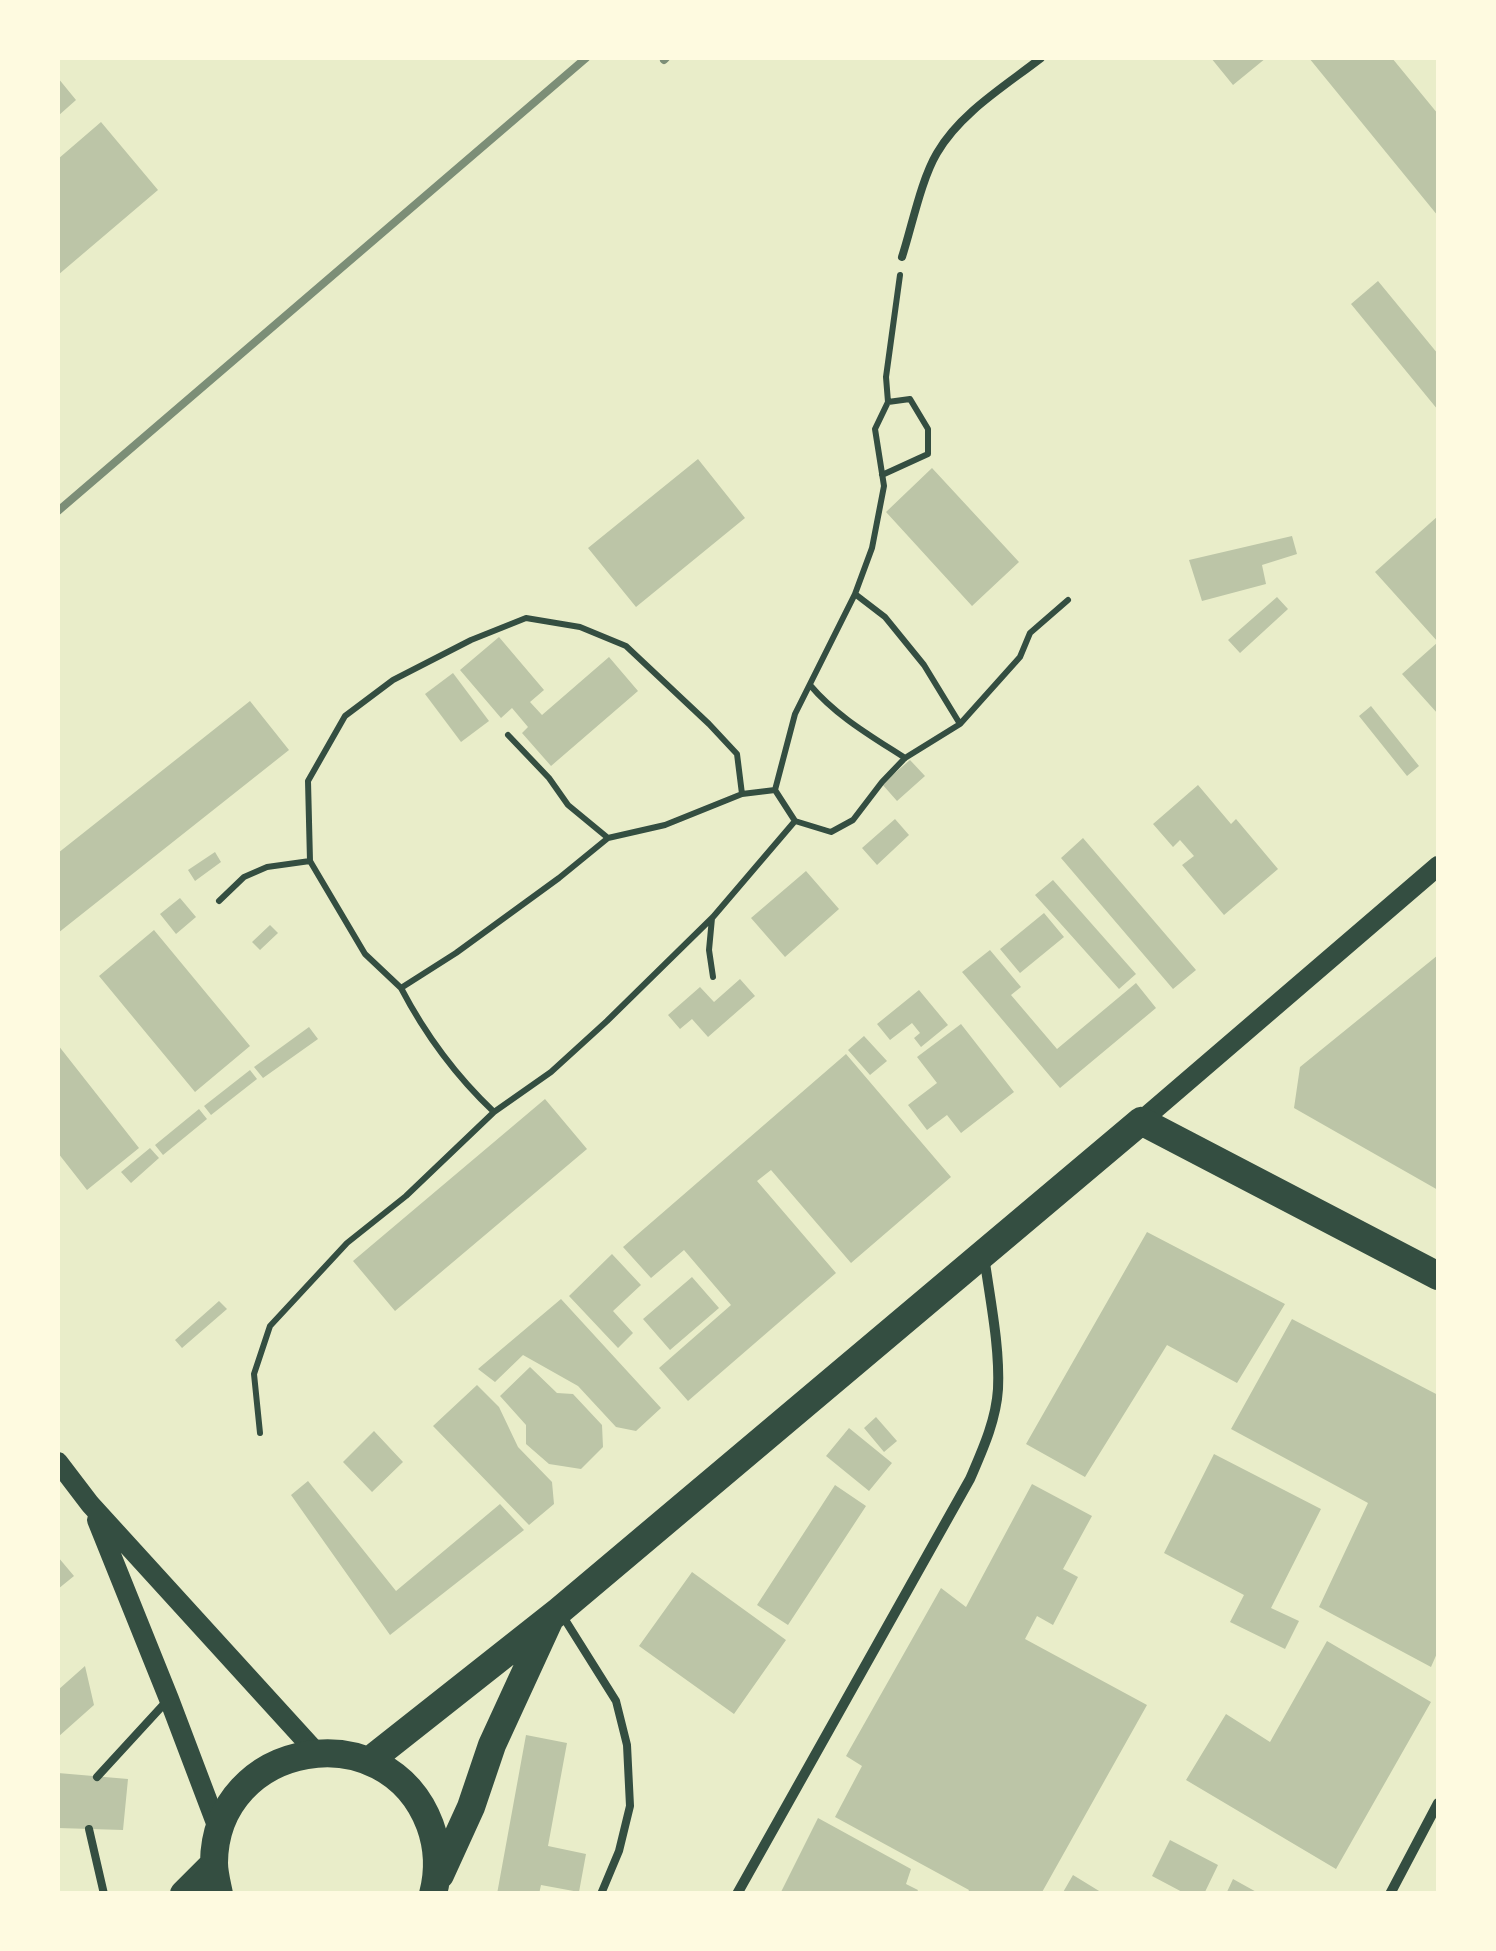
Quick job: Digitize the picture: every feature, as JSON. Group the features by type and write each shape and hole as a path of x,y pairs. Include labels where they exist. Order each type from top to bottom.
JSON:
{"highway":[{"path":"369,1761 554,1615 1141,1120 1438,1276"},
{"path":"434,1891 492,1745 554,1615"},
{"path":"219,1894 214,1864 219,1831 232,1801 255,1776 284,1760 316,1752 343,1753 369,1761 392,1773 410,1791 425,1812 434,1836 438,1862 434,1891"},
{"path":"184,1894 214,1864"}],"main road":[{"path":"1141,1120 1438,866"},
{"path":"58,1462 90,1504 316,1752"},
{"path":"90,1504 219,1831"}],"street":[{"path":"737,1894 970,1480 988,1436 998,1390 984,1255"},
{"path":"1390,1894 1438,1803"}],"lane":[{"path":"902,257 935,155 950,133 1040,58"},
{"path":"554,1615 616,1701 627,1746 630,1806 619,1851 601,1894"},
{"path":"97,1777 169,1699"},
{"path":"89,1829 104,1894"}],"path":[{"path":"902,257 886,377 888,402 875,429 884,486 872,548 855,594 795,714 775,790 794,820 831,832 853,820 905,758 960,724 1020,657 1030,633 1068,600"},
{"path":"882,475 928,454 928,429 910,399 888,402"},
{"path":"855,594 885,617 924,666 960,724"},
{"path":"494,1112 466,1086 401,988 365,954 310,860 308,780 345,716 393,680 471,640 526,618 580,627 626,646 709,724 737,754 742,794"},
{"path":"810,684 853,724 905,758"},
{"path":"508,735 550,778 568,805 608,838"},
{"path":"401,988 559,878 608,838 664,825 742,794 775,790"},
{"path":"260,1433 254,1374 270,1326 302,1288 494,1112 551,1072 713,917 794,820"},
{"path":"219,900 244,878 267,867 310,860"},
{"path":"713,917 709,950 713,977"}],"building":[{"path":"1211,58 1266,58 1233,85"},
{"path":"1309,58 1392,58 1438,114 1438,216"},
{"path":"58,78 76,100 58,116"},
{"path":"101,122 158,190 58,275 58,159"},
{"path":"1378,281 1438,354 1438,410 1351,304"},
{"path":"698,459 745,518 636,607 588,548"},
{"path":"932,468 1019,562 972,606 886,512"},
{"path":"1438,516 1438,642 1375,572"},
{"path":"1292,536 1297,554 1262,565 1266,584 1202,601 1189,560"},
{"path":"1277,597 1288,609 1240,653 1228,640"},
{"path":"499,637 544,690 530,702 542,715 609,657 638,691 551,766 522,733 528,727 512,708 501,718 460,670"},
{"path":"1438,642 1438,714 1402,674"},
{"path":"453,673 489,721 461,742 425,694"},
{"path":"250,701 289,750 58,933 58,853"},
{"path":"1371,706 1419,766 1407,776 1359,716"},
{"path":"910,760 925,776 897,801 882,784"},
{"path":"1198,785 1231,824 1236,819 1278,869 1224,915 1182,865 1194,856 1180,840 1173,847 1153,824"},
{"path":"895,819 909,835 877,865 862,848"},
{"path":"1083,838 1196,970 1173,989 1061,858"},
{"path":"215,852 221,862 195,881 188,870"},
{"path":"806,871 839,909 785,957 751,918"},
{"path":"1053,880 1136,974 1119,989 1035,895"},
{"path":"180,898 196,917 176,934 160,914"},
{"path":"1044,913 1064,937 1020,973 1000,949"},
{"path":"270,925 278,933 260,950 252,942"},
{"path":"154,930 250,1046 195,1092 99,976"},
{"path":"990,950 1021,987 1011,995 1057,1049 1136,983 1156,1008 1060,1088 962,972"},
{"path":"1438,955 1438,1190 1294,1108 1300,1067"},
{"path":"740,979 755,996 708,1037 692,1019 680,1029 668,1015 700,987 714,1002"},
{"path":"919,990 948,1025 921,1047 914,1038 920,1033 912,1023 890,1040 877,1024"},
{"path":"961,1024 1014,1092 961,1133 947,1115 927,1130 908,1105 937,1083 917,1057"},
{"path":"309,1027 318,1039 263,1078 254,1067"},
{"path":"864,1036 887,1061 870,1075 848,1050"},
{"path":"58,1045 139,1148 87,1190 58,1153"},
{"path":"846,1054 951,1177 851,1263 771,1170 757,1181 836,1273 688,1401 659,1368 731,1305 684,1250 651,1278 623,1247"},
{"path":"250,1070 257,1079 211,1115 204,1106"},
{"path":"545,1099 587,1149 395,1311 353,1261"},
{"path":"199,1109 207,1119 163,1155 155,1145"},
{"path":"150,1148 159,1158 131,1183 121,1172"},
{"path":"1147,1232 1285,1304 1237,1383 1167,1345 1085,1477 1026,1444"},
{"path":"612,1254 641,1285 613,1311 633,1333 618,1348 569,1296"},
{"path":"692,1277 719,1308 670,1350 643,1319"},
{"path":"561,1299 661,1408 636,1431 616,1427 578,1386 523,1355 495,1382 478,1369"},
{"path":"219,1301 227,1309 182,1348 175,1340"},
{"path":"1292,1319 1438,1395 1438,1651 1431,1667 1319,1607 1368,1503 1231,1429"},
{"path":"530,1367 557,1393 573,1394 602,1425 603,1447 581,1469 549,1464 526,1444 526,1425 500,1396"},
{"path":"477,1385 499,1407 518,1447 552,1482 554,1504 529,1525 433,1426"},
{"path":"876,1417 897,1441 884,1452 864,1428"},
{"path":"849,1428 892,1463 869,1491 826,1456"},
{"path":"374,1431 403,1462 372,1492 343,1462"},
{"path":"1214,1454 1321,1509 1271,1608 1299,1621 1285,1649 1230,1622 1244,1595 1164,1553"},
{"path":"308,1481 396,1591 500,1504 524,1530 390,1635 291,1495"},
{"path":"1032,1484 1092,1516 1063,1569 1078,1577 1053,1625 1037,1616 1025,1639 1147,1705 1041,1894 967,1894 969,1890 835,1817 862,1766 846,1756 941,1588 966,1607"},
{"path":"835,1485 866,1506 788,1625 757,1605"},
{"path":"58,1557 74,1576 58,1589"},
{"path":"692,1572 786,1640 734,1714 639,1646"},
{"path":"1327,1641 1431,1702 1336,1869 1186,1780 1226,1714 1270,1742"},
{"path":"85,1666 94,1705 58,1737 58,1690"},
{"path":"526,1735 567,1743 548,1846 586,1854 579,1892 541,1885 539,1894 497,1894"},
{"path":"58,1773 128,1779 123,1830 58,1828"},
{"path":"818,1818 911,1869 906,1884 918,1890 916,1894 780,1894"},
{"path":"1170,1840 1218,1865 1204,1894 1186,1894 1152,1876"},
{"path":"1073,1875 1104,1894 1062,1894"},
{"path":"1233,1879 1260,1894 1226,1894"}],"railway":[{"path":"58,511 586,58"}]}
